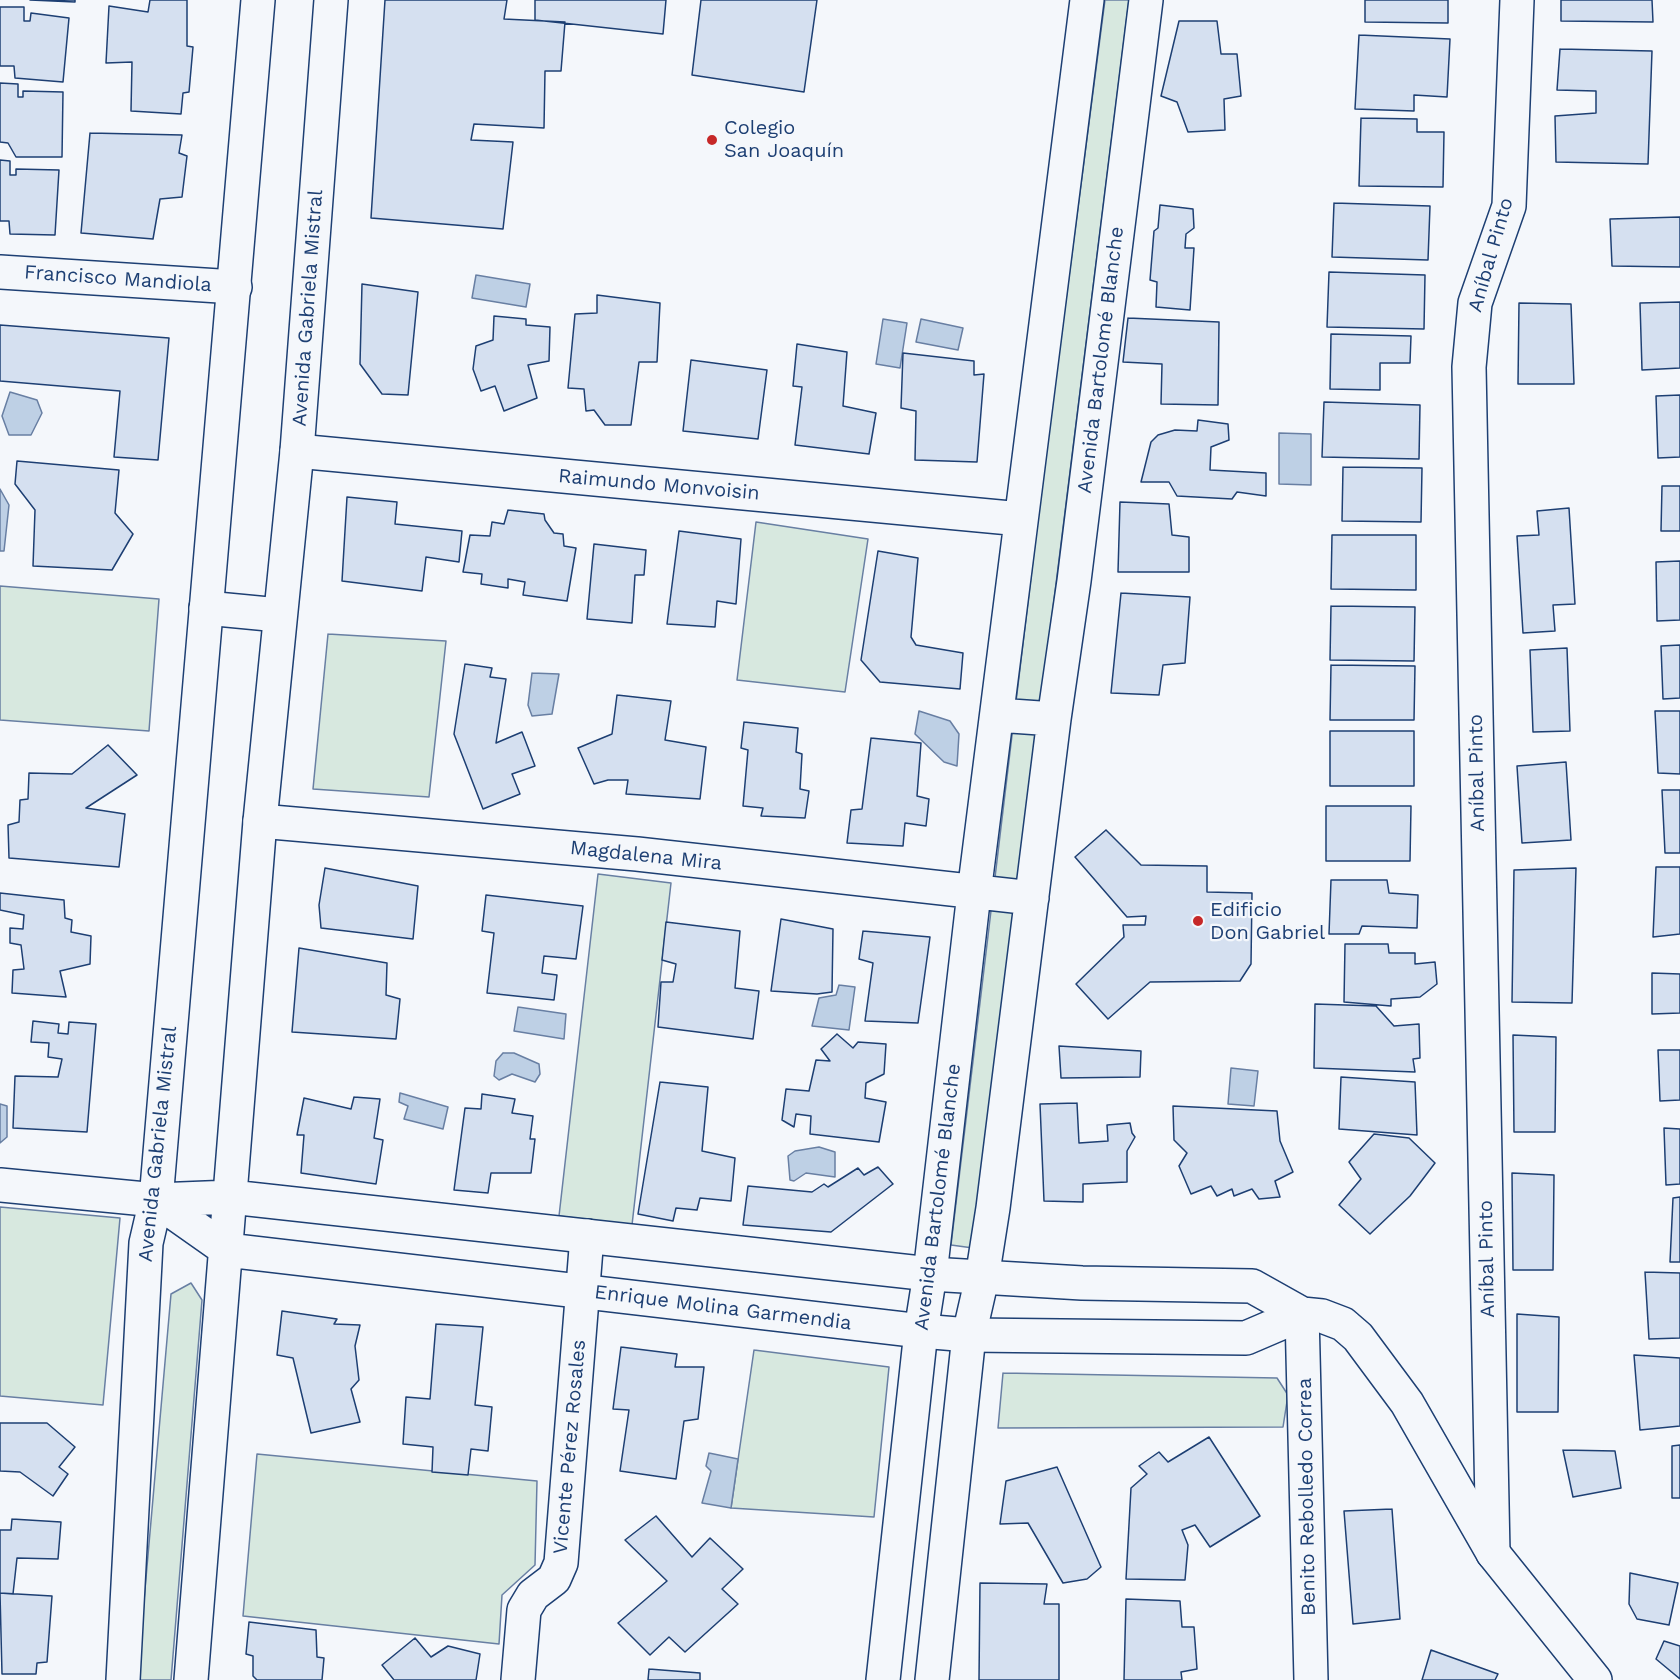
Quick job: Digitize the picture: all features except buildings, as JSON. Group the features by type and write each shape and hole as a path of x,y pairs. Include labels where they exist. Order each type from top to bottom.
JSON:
{"street":[{"name":"Avenida Gabriela Mistral","path":"123,1680 146,1243 156,1200 258,0"},
{"name":"Avenida Gabriela Mistral","path":"191,1680 260,821 297,452 331,0"},
{"name":"Avenida Bartolomé Blanche","path":"883,1680 921,1331 930,1274 974,893 1087,0"},
{"name":"Avenida Bartolomé Blanche","path":"932,1680 969,1335 982,1278 1074,581 1146,0"},
{"name":"Aníbal Pinto","path":"1493,1553 1468,367 1475,303 1509,206 1517,0"},
{"name":"Francisco Mandiola","path":"0,272 235,287"},
{"name":"Raimundo Monvoisin","path":"297,452 1021,519"},
{"path":"206,608 279,615"},
{"path":"997,715 1054,719"},
{"name":"Magdalena Mira","path":"260,821 637,854 1032,898"},
{"name":"Enrique Molina Garmendia","path":"0,1185 156,1200 231,1197 930,1274 982,1278 1252,1286 1302,1314 1322,1316 1343,1324 1358,1337 1407,1403 1493,1553 1595,1680"},
{"name":"Enrique Molina Garmendia","path":"156,1200 227,1250 921,1331 969,1335 1246,1338 1302,1314"},
{"name":"Vicente Pérez Rosales","path":"518,1680 524,1610 533,1595 554,1580 561,1563 587,1236"},
{"name":"Benito Rebolledo Correa","path":"1302,1314 1311,1680"}],"shaded area":[{"path":"1105,0 1129,0 973,1248 951,1245 1044,468"},
{"path":"756,522 868,539 845,692 737,680"},
{"path":"0,586 159,599 149,731 0,720"},
{"path":"328,634 446,641 429,797 313,789"},
{"path":"598,874 671,883 632,1225 559,1216"},
{"path":"0,1207 120,1218 103,1405 0,1396"},
{"path":"191,1283 202,1300 171,1680 137,1680 171,1294"},
{"path":"754,1350 889,1367 874,1517 731,1508"},
{"path":"1003,1373 1277,1378 1288,1395 1283,1427 998,1428"},
{"path":"257,1454 537,1481 535,1565 502,1595 499,1644 243,1616"}],"water":[{"path":"476,275 530,284 526,307 472,298"},
{"path":"883,319 907,323 900,368 876,364"},
{"path":"921,319 963,328 958,350 916,342"},
{"path":"10,392 37,400 42,413 31,435 9,435 2,416"},
{"path":"1279,433 1311,434 1311,485 1279,484"},
{"path":"0,489 9,505 4,551 0,551"},
{"path":"532,673 559,674 552,714 532,716 528,705"},
{"path":"919,711 950,721 959,734 957,766 944,762 915,734"},
{"path":"839,985 855,987 849,1030 812,1026 819,998 836,995"},
{"path":"518,1007 566,1014 564,1039 514,1031"},
{"path":"503,1053 514,1053 539,1064 540,1074 535,1082 512,1074 499,1080 494,1076 496,1061"},
{"path":"1231,1068 1258,1071 1254,1106 1228,1104"},
{"path":"400,1093 448,1107 443,1129 404,1119 408,1106 399,1102"},
{"path":"0,1104 7,1106 7,1137 0,1143"},
{"path":"819,1147 835,1152 835,1177 806,1173 794,1181 790,1180 788,1156 795,1151"},
{"path":"709,1453 738,1459 731,1508 702,1503 711,1471 706,1466"}],"place":[{"name":"Colegio San Joaquín","path":"712,140"},
{"name":"Edificio Don Gabriel","path":"1198,921"}]}
